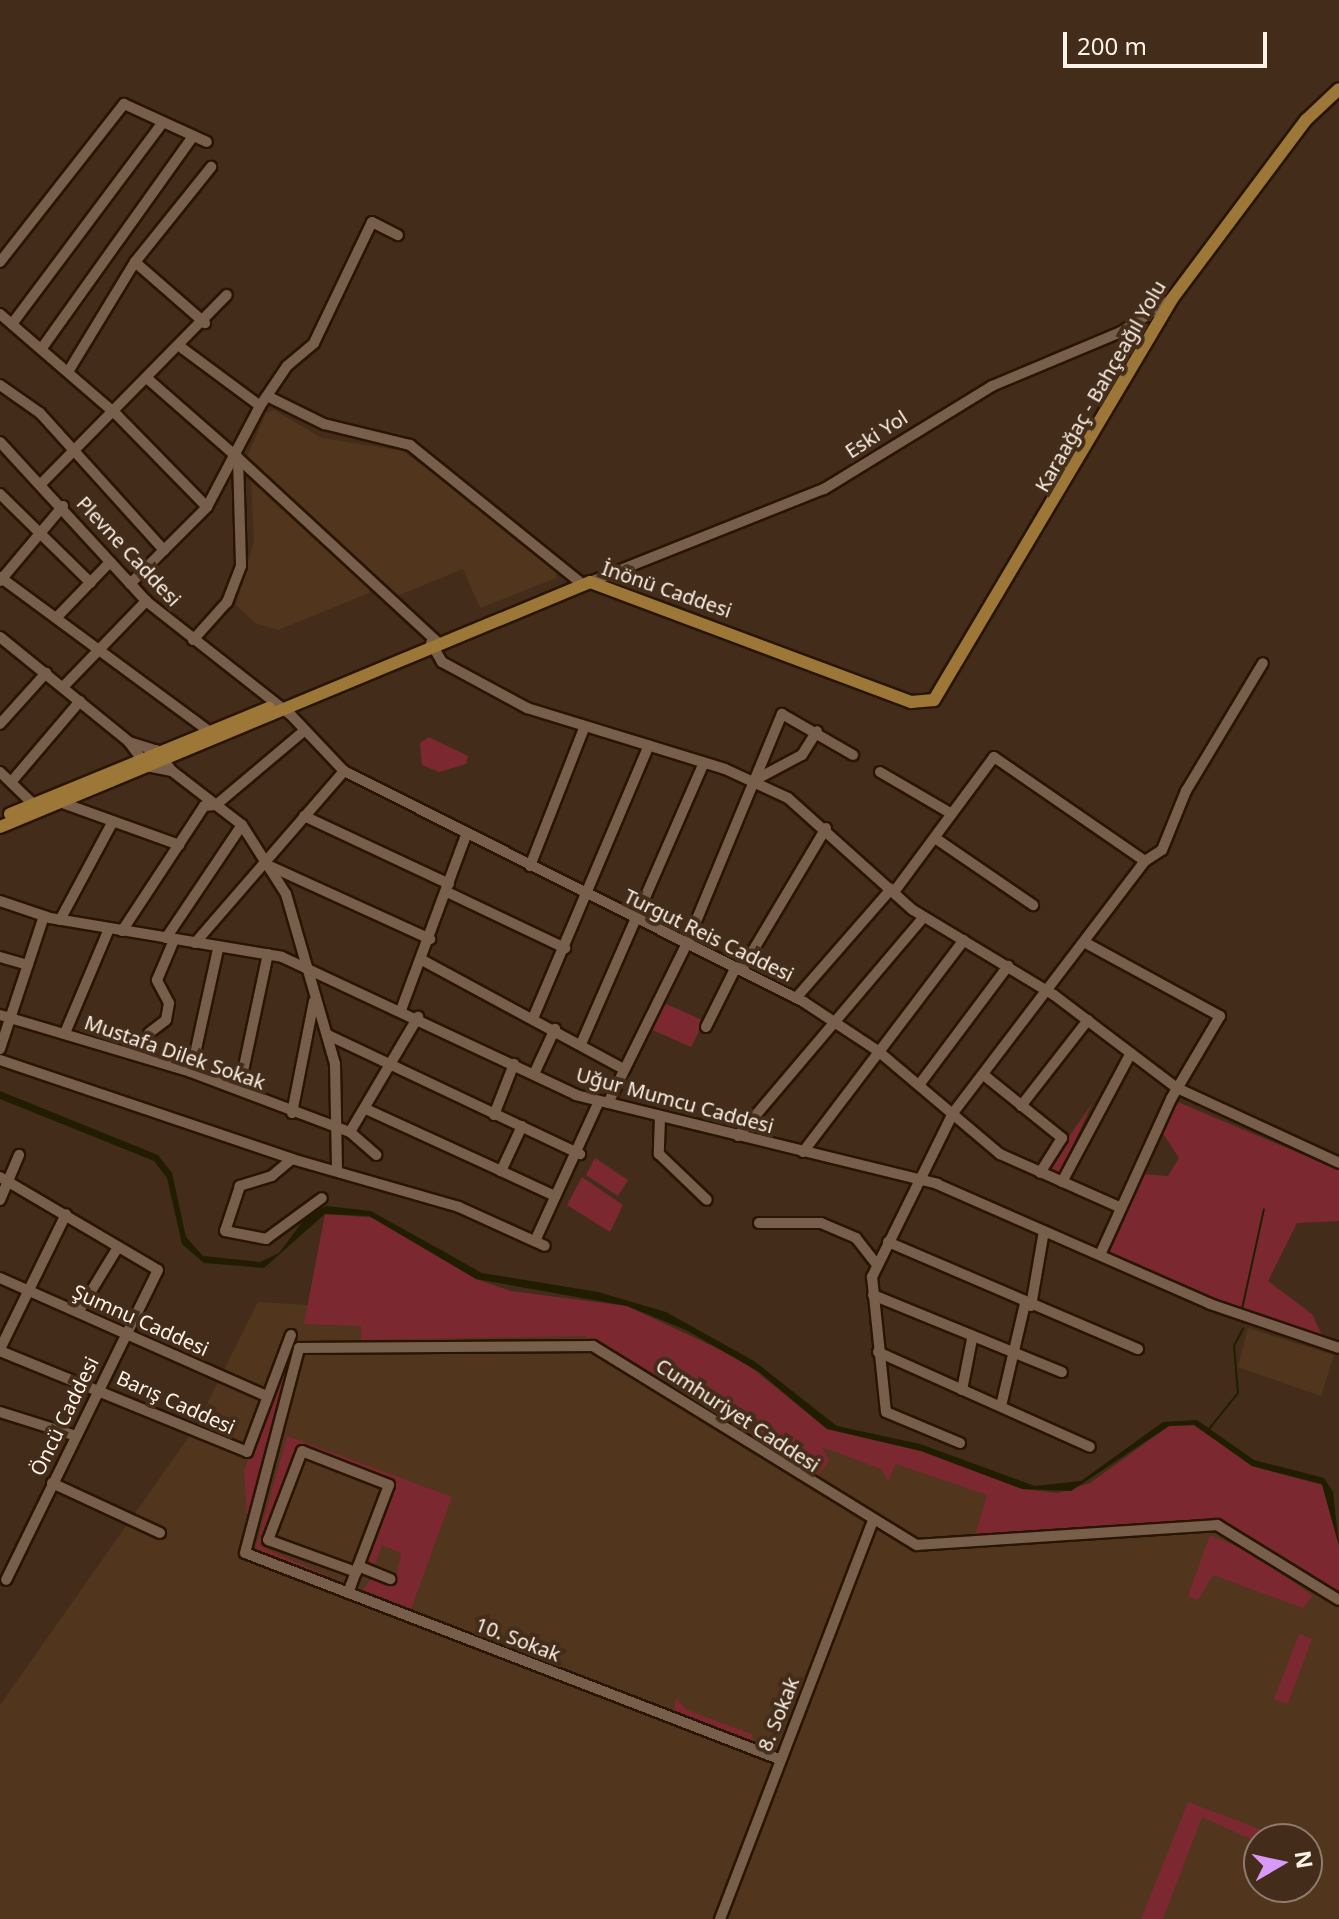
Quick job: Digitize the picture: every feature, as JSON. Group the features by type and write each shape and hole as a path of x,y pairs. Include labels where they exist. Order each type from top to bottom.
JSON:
{"main road":[{"name":"Karaağaç - Bahçeağıl Yolu","path":"911,702 928,704 944,694 1172,299 1306,120 1339,89"},
{"name":"İnönü Caddesi","path":"0,827 160,754 586,583 911,702"},
{"name":"İnönü Caddesi","path":"160,754 206,729 277,707"},
{"name":"İnönü Caddesi","path":"0,820 30,801 144,761"}],"street":[{"path":"0,262 124,104 207,142"},
{"path":"12,324 163,122"},
{"path":"42,348 193,136"},
{"path":"68,372 135,262 211,167"},
{"path":"130,584 207,507 238,458 260,406 314,343 372,222 398,235"},
{"path":"135,262 205,323"},
{"path":"41,484 182,348 227,295"},
{"name":"Eski Yol","path":"586,583 824,489 992,386 1121,332 1172,299"},
{"path":"0,314 116,414 207,507"},
{"path":"182,348 260,406"},
{"path":"149,380 238,458 434,642 454,668 527,708 753,781 826,828 924,917 1049,991 1177,1088 1339,1163"},
{"path":"0,385 75,451 164,550"},
{"path":"267,396 324,424 410,445 586,583"},
{"name":"Plevne Caddesi","path":"0,442 63,506 146,601 277,707"},
{"path":"193,640 227,602 241,566 238,458"},
{"path":"0,494 42,531 91,583"},
{"path":"63,506 1,578 206,729"},
{"path":"56,618 110,562"},
{"path":"63,687 146,601"},
{"path":"2,645 46,673 129,742 144,761 172,771"},
{"path":"960,1443 886,1412 873,1295 877,1265 953,1113 985,1076 1145,861 1170,836 1186,791 1263,663"},
{"path":"0,724 46,673"},
{"path":"12,781 80,701"},
{"name":"Turgut Reis Caddesi","path":"277,707 305,730 344,771 466,835 796,998 878,1051 1000,1154 1119,1207"},
{"path":"0,1060 292,1159 337,1169 459,1207 540,1244 555,1196 580,1154 687,943 782,714 817,731 853,755"},
{"path":"530,866 584,728"},
{"path":"122,931 204,806 216,805 305,730"},
{"path":"753,781 802,755 817,731"},
{"path":"129,742 160,754 172,771 242,825 268,862 328,1035 338,1128 337,1169"},
{"path":"534,1016 590,895 649,745"},
{"path":"796,998 935,838 994,757 1145,861"},
{"path":"581,1044 640,920 704,763"},
{"path":"195,943 344,771"},
{"path":"0,772 30,801"},
{"path":"880,772 952,814"},
{"path":"55,800 179,845"},
{"path":"304,816 565,948"},
{"path":"60,920 113,821"},
{"path":"149,1033 166,1020 169,1003 157,980 170,939 242,825"},
{"path":"706,1027 826,828"},
{"path":"401,1010 430,939 466,835"},
{"path":"935,838 1033,905"},
{"path":"268,862 430,939"},
{"name":"Uğur Mumcu Caddesi","path":"0,901 60,920 218,949 268,954 304,965 534,1074 604,1102 921,1180 1246,1319 1339,1348"},
{"path":"0,1049 44,916"},
{"path":"738,1136 924,917"},
{"path":"65,1033 109,929"},
{"path":"803,1152 964,940"},
{"path":"1084,942 1220,1016 1177,1088 1119,1207 1100,1255"},
{"path":"191,1072 218,949"},
{"path":"239,1090 268,954"},
{"path":"0,957 28,965"},
{"path":"422,960 534,1016 624,1069"},
{"path":"919,1085 1008,966"},
{"path":"292,1113 314,998"},
{"name":"Mustafa Dilek Sokak","path":"0,1015 12,1015 191,1072 292,1113 350,1132 376,1155"},
{"path":"350,1132 368,1110 418,1017"},
{"path":"1021,1106 1088,1020"},
{"path":"534,1074 555,1029"},
{"path":"328,1035 580,1154"},
{"path":"1062,1182 1131,1053"},
{"path":"494,1115 514,1064"},
{"path":"985,1076 1062,1138 1040,1173"},
{"path":"368,1110 555,1196"},
{"path":"660,1117 659,1154 707,1200"},
{"path":"501,1171 522,1126"},
{"path":"0,1200 4,1178 19,1155"},
{"path":"292,1159 272,1176 240,1186 225,1231 266,1239 322,1198"},
{"path":"4,1178 118,1247 79,1311"},
{"path":"0,1350 26,1289 66,1214"},
{"path":"759,1223 821,1223 856,1238 877,1265"},
{"path":"1001,1406 1018,1355 1044,1231"},
{"path":"888,1242 1028,1305 1138,1349"},
{"name":"Öncü Caddesi","path":"6,1580 124,1333 158,1270 118,1247"},
{"name":"Şumnu Caddesi","path":"0,1278 266,1396"},
{"path":"873,1295 972,1339 1062,1372"},
{"name":"Barış Caddesi","path":"0,1350 99,1388 247,1452 291,1335"},
{"path":"962,1390 972,1339"},
{"name":"Cumhuriyet Caddesi","path":"245,1553 299,1348 601,1348 872,1524 936,1547 1217,1525 1339,1600"},
{"path":"878,1352 1090,1447"},
{"path":"0,1412 76,1436"},
{"path":"348,1593 357,1569 389,1485 302,1451 268,1540 357,1569 391,1579"},
{"path":"52,1483 160,1533"},
{"name":"8. Sokak","path":"720,1919 872,1524"},
{"name":"10. Sokak","path":"245,1553 779,1759"}],"shaded area":[{"path":"274,410 322,438 403,451 556,565 556,578 480,608 463,569 397,596 245,461 266,413"},
{"path":"251,481 370,586 369,593 278,630 255,623 236,605 254,541"},
{"path":"429,737 468,756 466,764 439,772 422,765 420,743"},
{"path":"662,1002 704,1021 691,1047 648,1028"},
{"path":"0,1091 158,1155 172,1173 186,1237 203,1256 260,1262 279,1253 309,1213 327,1206 371,1211 482,1273 598,1292 666,1312 754,1361 837,1426 920,1444 1035,1486 1081,1481 1163,1422 1197,1420 1254,1460 1324,1478 1333,1492 1339,1546 1322,1484 1252,1466 1194,1425 1169,1426 1071,1491 1022,1489 921,1451 827,1429 759,1372 686,1330 627,1306 476,1279 369,1216 325,1214 264,1268 204,1263 182,1244 167,1178 154,1161 0,1099"},
{"path":"1178,1102 1339,1170 1339,1221 1297,1223 1268,1281 1312,1314 1322,1335 1243,1312 1105,1252 1140,1174 1168,1176 1179,1158 1160,1129"},
{"path":"1092,1104 1059,1175 1046,1169"},
{"path":"595,1158 628,1180 618,1196 586,1175"},
{"path":"582,1177 623,1205 610,1232 567,1205"},
{"path":"325,1214 377,1218 476,1279 511,1291 627,1306 742,1360 827,1429 921,1451 1023,1489 1057,1493 1090,1483 1169,1426 1194,1425 1252,1466 1322,1485 1339,1546 1339,1592 1220,1521 975,1536 987,1495 896,1464 888,1481 881,1469 822,1447 829,1461 815,1478 585,1336 361,1340 361,1326 304,1324"},
{"path":"258,1302 605,1323 780,1427 1015,1499 1141,1498 1160,1455 1339,1583 1339,1919 0,1919 0,1705 195,1428"},
{"path":"1248,1328 1334,1355 1321,1396 1238,1367"},
{"path":"300,1330 247,1519 244,1471"},
{"path":"287,1436 452,1497 411,1609 363,1590 371,1579 391,1586 397,1574 401,1553 382,1545 375,1564 366,1559 394,1482 299,1444 260,1546 337,1580 255,1550"},
{"path":"1210,1535 1249,1551 1313,1596 1303,1608 1213,1575 1198,1600 1188,1596"},
{"path":"1299,1634 1312,1639 1288,1704 1274,1699"},
{"path":"676,1698 687,1710 752,1734 753,1741 674,1713"},
{"path":"1188,1802 1244,1823 1243,1836 1202,1817 1163,1919 1141,1919"}],"waterway":[{"path":"1242,1309 1264,1209"},
{"path":"1209,1429 1238,1393 1234,1346 1243,1328"}]}
